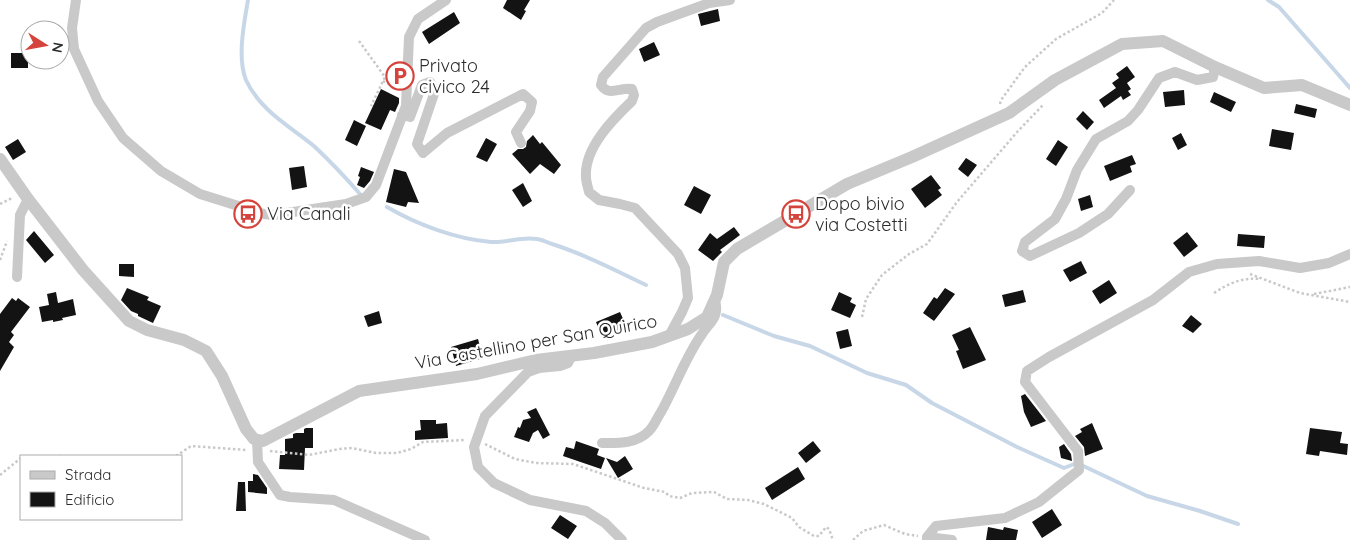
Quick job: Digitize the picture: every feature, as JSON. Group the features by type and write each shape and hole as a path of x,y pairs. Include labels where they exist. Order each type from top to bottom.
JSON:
{"street":[{"path":"76,0 72,28 74,49 98,102 123,138 161,171 200,194 264,214 273,215 346,204 366,197 376,185 406,106 409,37 418,19 446,0"},
{"path":"668,336 688,298 685,268 678,254 635,208 599,200 589,192 585,176 588,160 602,132 632,101 634,94 632,90 625,88 610,92 604,90 601,86 603,77 646,28 657,22 709,3 730,0"},
{"name":"Via Castellino per San Quirico","path":"256,445 359,392 477,374 536,360 594,353 652,342 688,329 707,317 714,300 724,262 737,249 847,184 1009,113 1055,80 1122,44 1163,41 1215,67 1264,88 1302,86 1350,105"},
{"path":"1130,190 1108,214 1079,233 1030,256 1022,251 1025,242 1055,219 1066,199 1077,170 1096,139 1128,121 1138,110 1159,78 1175,72 1197,80 1213,77 1215,67"},
{"path":"402,115 410,118 422,85 430,82 435,91 417,144 423,153 447,133 523,94 532,102 530,112 516,132 521,143"},
{"path":"0,159 82,270 129,321 147,330 184,340 206,352 222,376 246,429 256,445 258,462 280,495 334,500 425,540"},
{"path":"17,277 20,216 28,199"},
{"path":"927,539 936,526 1005,518 1039,502 1079,470 1078,451 1025,382 1027,371 1153,300 1189,272 1217,264 1259,261 1300,268 1329,263 1350,254"},
{"path":"602,443 627,443 641,438 650,430 702,333 716,316 714,300"},
{"path":"572,355 568,363 528,372 485,416 474,447 478,467 494,483 530,500 586,511 605,523 622,540"},
{"path":"927,539 952,540"}],"path":[{"path":"995,120 1001,100 1025,67 1056,39 1102,13 1114,0"},
{"path":"359,41 384,77 371,106"},
{"path":"382,81 406,93"},
{"path":"862,317 866,299 882,275 909,254 927,244 957,202 1018,131 1045,104"},
{"path":"1245,274 1253,274 1300,293 1350,302"},
{"path":"1214,293 1230,282 1254,278 1266,280"},
{"path":"1312,294 1350,288"},
{"path":"178,455 191,446 256,445 309,455 352,448 376,452 397,452 423,442 476,440 515,459 536,463 573,464 644,488 665,492 669,496 680,498 692,493 714,492 727,499 748,500 764,504 792,518 799,526 814,536 819,536 826,527 829,529 833,540"},
{"path":"0,476 20,459"},
{"path":"853,540 863,531 884,525 906,534 927,539"}],"building":[{"path":"507,0 530,0 521,20 503,8"},
{"path":"718,9 720,21 701,26 698,14"},
{"path":"454,12 460,23 429,44 422,32"},
{"path":"654,42 660,55 644,62 639,49"},
{"path":"11,53 20,53 20,68 11,68"},
{"path":"1127,66 1135,77 1127,83 1131,89 1128,91 1131,95 1123,100 1121,96 1104,108 1099,100 1116,88 1112,83 1119,78 1116,74"},
{"path":"381,89 399,98 399,103 395,112 390,110 381,130 365,123"},
{"path":"1184,90 1185,105 1165,107 1163,92"},
{"path":"1214,92 1236,102 1231,112 1210,102"},
{"path":"1296,104 1317,109 1315,118 1294,113"},
{"path":"1083,111 1094,122 1087,130 1076,119"},
{"path":"354,120 366,126 357,146 345,140"},
{"path":"1272,129 1294,133 1291,150 1269,146"},
{"path":"1181,133 1187,145 1178,150 1172,138"},
{"path":"533,135 540,144 542,142 561,165 554,174 540,164 530,174 512,154 518,149 526,147 527,141"},
{"path":"486,138 497,144 487,162 476,157"},
{"path":"18,139 26,152 13,160 5,147"},
{"path":"1058,140 1068,147 1056,166 1046,159"},
{"path":"1132,155 1136,164 1130,166 1132,172 1110,181 1104,166"},
{"path":"966,158 977,165 968,177 958,169"},
{"path":"304,166 307,187 292,190 289,168"},
{"path":"361,167 374,172 364,188 357,185"},
{"path":"394,169 406,172 419,203 408,202 406,207 386,202"},
{"path":"931,175 941,188 938,190 942,195 925,208 911,189"},
{"path":"523,183 532,201 523,207 512,190"},
{"path":"694,186 711,195 701,214 684,205"},
{"path":"1090,195 1093,207 1081,211 1078,199"},
{"path":"734,227 740,235 720,250 722,252 713,261 698,250 710,233 717,239"},
{"path":"34,231 54,255 45,263 26,240"},
{"path":"1187,232 1198,246 1184,257 1173,243"},
{"path":"1238,234 1265,236 1264,248 1237,246"},
{"path":"1081,261 1087,273 1070,282 1063,270"},
{"path":"119,264 134,264 134,277 119,276"},
{"path":"1109,280 1117,293 1100,304 1092,291"},
{"path":"127,288 149,297 147,300 161,306 153,323 131,311 121,300"},
{"path":"945,288 955,294 934,321 923,313 934,297 937,299"},
{"path":"1023,290 1026,302 1005,307 1002,295"},
{"path":"56,292 58,303 73,299 76,315 62,318 63,320 42,322 39,307 49,305 47,294"},
{"path":"839,292 852,298 850,302 856,305 850,318 831,310"},
{"path":"12,298 16,301 18,298 30,307 11,332 14,335 9,342 14,347 0,371 0,314"},
{"path":"379,311 382,323 368,327 364,316"},
{"path":"620,312 628,330 603,340 596,322"},
{"path":"1191,315 1202,324 1193,333 1182,326"},
{"path":"970,327 986,360 963,369 956,351 959,350 952,335"},
{"path":"848,329 852,346 840,349 836,332"},
{"path":"478,339 483,358 456,366 451,347"},
{"path":"1025,394 1046,421 1031,427 1024,412 1021,396"},
{"path":"536,408 550,435 543,439 538,430 533,433 529,442 514,437 523,420 531,418 527,412"},
{"path":"420,420 436,420 436,424 447,423 448,438 415,440 415,431 421,430"},
{"path":"1092,423 1103,449 1085,456 1084,447 1075,436 1082,432 1080,429"},
{"path":"306,428 313,428 313,448 305,448 304,470 279,469 280,455 285,455 285,439 293,438 293,434 296,433 304,433"},
{"path":"1310,428 1342,432 1340,443 1348,444 1347,455 1320,451 1319,456 1306,454"},
{"path":"576,441 599,449 597,455 605,458 601,469 563,456 566,447 574,449"},
{"path":"813,441 821,451 806,463 798,453"},
{"path":"1064,444 1071,454 1072,461 1061,458 1059,447"},
{"path":"625,456 633,469 618,478 606,458 617,462"},
{"path":"798,467 805,479 772,500 765,488"},
{"path":"253,474 258,475 267,488 267,494 248,492 248,481 253,481"},
{"path":"238,482 245,482 246,511 236,511"},
{"path":"1052,509 1062,525 1042,538 1032,522"},
{"path":"560,515 577,526 568,539 551,528"},
{"path":"988,527 1003,530 1004,527 1018,530 1016,540 986,540"}],"waterway":[{"path":"248,0 242,40 242,61 243,71 252,91 268,110 315,147 360,194"},
{"path":"1268,0 1279,7 1350,88"},
{"path":"387,207 411,220 464,238 491,242 525,238 542,240 590,258 646,285"},
{"path":"723,315 774,336 810,346 867,373 906,385 932,403 1017,447 1064,468 1077,463 1147,496 1238,524"}],"place":[{"name":"Privato civico 24","path":"400,76"},
{"name":"Via Canali","path":"248,214"},
{"name":"Dopo bivio via Costetti","path":"796,214"}]}
